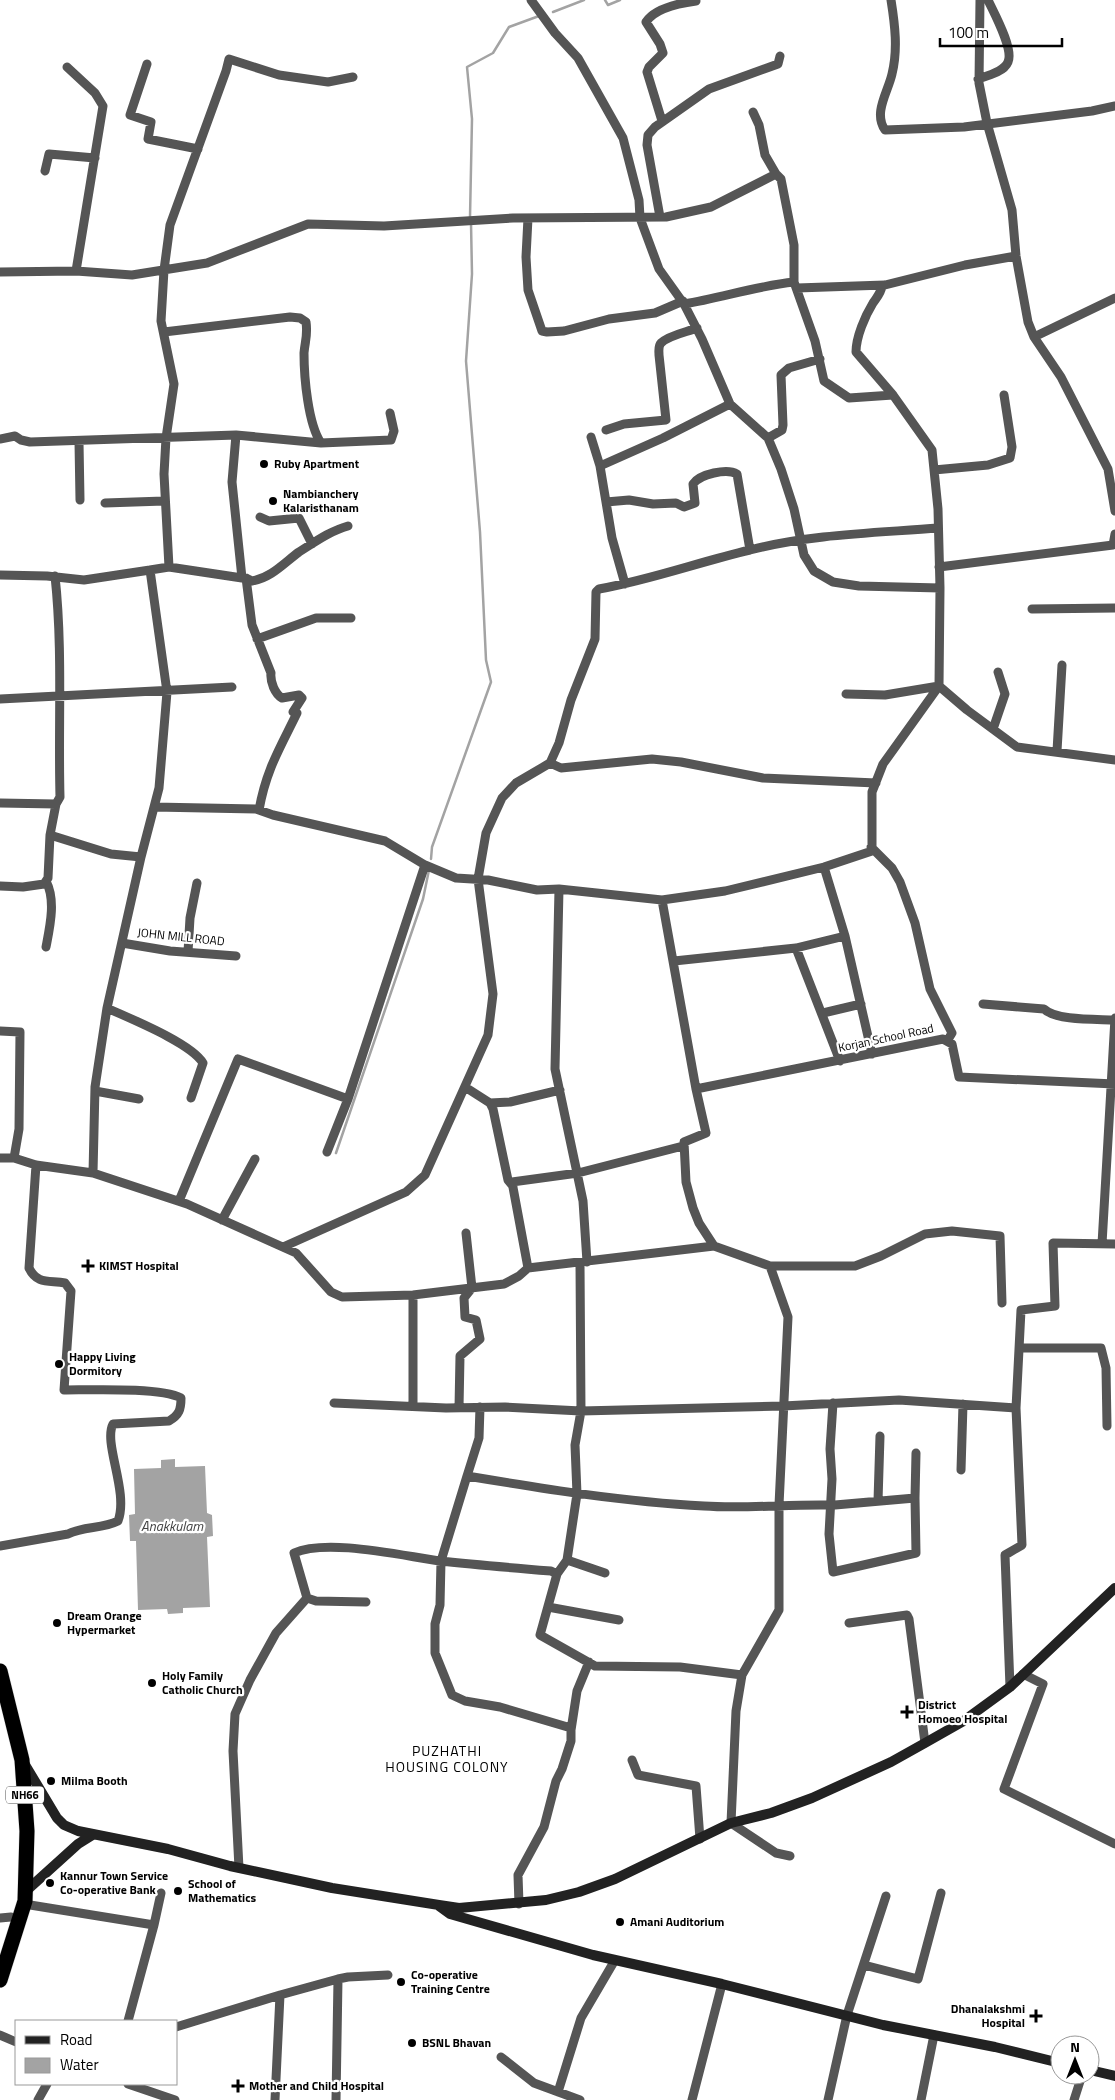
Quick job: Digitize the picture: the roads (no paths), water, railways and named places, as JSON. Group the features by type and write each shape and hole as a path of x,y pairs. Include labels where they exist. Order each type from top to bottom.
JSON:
{"highway":[{"name":"NH66","path":"0,1671 22,1760 27,1831 15,1906 0,1980"},
{"name":"NH66","path":"0,1706 12,1756 18,1817 18,1869 15,1906 0,1952"}],"main road":[{"path":"22,1760 51,1808 64,1825 94,1834 332,1888 438,1906 460,1908 546,1900 579,1892 623,1875 731,1823 771,1813 812,1798 890,1762 925,1743 962,1722 1010,1687 1115,1588"},
{"path":"15,1906 78,1844 94,1834"},
{"path":"438,1906 450,1914 469,1920 615,1960 722,1984 847,2016 995,2046 1050,2060"},
{"path":"1100,2072 1115,2076"}],"street":[{"path":"531,0 555,33 578,58 623,138 636,186 640,218 659,269 684,303 730,404 768,438 782,469 794,508 804,554 814,571 833,582 859,586 940,588"},
{"path":"891,0 896,36 892,73 880,112 880,124 885,130 964,126 1092,111 1115,106"},
{"path":"980,0 978,80 987,123 1012,210 1016,256 1028,322 1034,337 1061,377 1108,468 1115,512"},
{"path":"978,80 1003,69 1009,62 1009,51 1003,32 988,0"},
{"path":"662,121 647,72 649,67 663,53 660,44 646,22 655,14 682,2 696,1"},
{"path":"660,217 647,145 648,135 662,121 709,90 778,64 780,56"},
{"path":"169,567 164,502 166,438 174,384 161,321 164,270 170,225 229,59 279,75 328,82 353,77"},
{"path":"147,64 130,115 151,122 148,139 198,149"},
{"path":"68,67 95,93 103,106 76,271"},
{"path":"753,112 759,125 765,155 776,174 782,179 793,237 795,285 820,359 824,381 849,398 892,395"},
{"path":"45,171 49,154 95,158"},
{"path":"0,272 76,271 132,275 207,263 308,224 384,226 528,218 660,217 711,206 776,174"},
{"path":"528,218 526,257 528,290 542,330 547,332 564,331 609,319 655,312 684,303 719,298 753,287 795,285 882,286 965,265 1016,256"},
{"path":"154,807 226,807 259,810 273,815 385,841 425,865 456,878 478,879 537,890 559,889 662,900 725,891 824,867 872,851 872,792 883,764 939,686 940,588 932,450 892,395 856,352 856,345 865,320 882,286"},
{"path":"1034,337 1114,300"},
{"path":"164,332 290,317 300,318 306,322 308,334 304,352 309,402 315,435 321,443"},
{"path":"606,430 624,424 666,420 659,346 662,342 672,337 697,328"},
{"path":"768,438 782,430 781,375 789,368 820,359"},
{"path":"934,470 988,465 1010,458 1012,447 1004,395"},
{"path":"600,466 663,438 730,404"},
{"path":"0,439 15,436 30,442 79,442 236,435 321,443 390,440 394,431 390,413"},
{"path":"236,435 232,482 252,625 271,673 270,678 277,695 282,698 299,695 302,698 293,712 297,713 271,765 259,810"},
{"path":"591,438 600,466 612,538 625,584"},
{"path":"79,442 80,500"},
{"path":"606,502 630,500 653,504 676,503 684,508 694,503 693,484 695,480 715,474 733,472 737,474 750,550"},
{"path":"105,503 164,502"},
{"path":"260,517 270,521 299,518 312,544"},
{"path":"0,575 55,576 84,580 169,567 244,578 252,581 267,576 329,533 348,526"},
{"path":"283,1247 406,1192 425,1175 488,1036 493,994 478,879 486,833 502,798 516,783 550,763 559,743 572,700 595,639 596,592 599,589 625,584 750,550 800,540 938,528"},
{"path":"939,567 1113,545 1115,534"},
{"path":"93,1173 95,1091 107,1008 141,857 159,788 167,692 150,570"},
{"path":"46,947 51,914 51,890 46,881 50,835 56,804 60,797 59,613 55,576"},
{"path":"1032,609 1115,608"},
{"path":"258,639 316,618 351,618"},
{"path":"1057,751 1062,664"},
{"path":"993,729 1005,694 998,672"},
{"path":"846,694 885,695 939,686 1017,747 1115,760"},
{"path":"0,699 167,692 232,687"},
{"path":"550,763 561,768 652,759 681,762 764,778 876,783"},
{"path":"0,803 56,804"},
{"path":"50,835 111,854 141,857"},
{"path":"871,847 892,868 900,882 915,923 930,989 952,1033 949,1038"},
{"path":"327,1152 348,1099 425,865"},
{"path":"824,867 845,936 872,1054"},
{"path":"0,886 23,887 44,884 46,881"},
{"path":"188,952 190,918 197,883"},
{"path":"559,889 555,1069 583,1201 582,1411 575,1445 577,1494 566,1560 557,1574 540,1635 595,1666 680,1667 742,1675"},
{"path":"662,900 696,1090 706,1133 684,1142 686,1182 699,1223 714,1246"},
{"path":"674,961 796,948 845,936"},
{"name":"JOHN MILL ROAD","path":"122,943 236,956"},
{"path":"796,948 840,1061"},
{"path":"822,1013 861,1004"},
{"path":"983,1004 1044,1009 1049,1014 1063,1016 1115,1019 1102,1244"},
{"path":"107,1008 163,1034 199,1057 204,1063 191,1098"},
{"path":"0,1031 20,1032 19,1128 14,1158"},
{"name":"Korjan School Road","path":"696,1090 943,1039 952,1044 959,1077 1112,1084"},
{"path":"180,1201 238,1059 348,1099"},
{"path":"465,1087 490,1103 493,1109 508,1180 513,1186"},
{"path":"490,1103 510,1102 560,1090"},
{"path":"95,1091 139,1099"},
{"path":"528,1268 512,1182 578,1173 683,1146"},
{"path":"0,1158 14,1158 36,1165 93,1173 180,1201 296,1253 331,1292 342,1297 413,1295 504,1284 519,1276 528,1268 714,1246 770,1266 855,1266 881,1256 925,1234 952,1231 1000,1236 1002,1303"},
{"path":"222,1220 255,1159"},
{"path":"0,1546 68,1534 76,1530 109,1525 118,1521 121,1514 121,1493 110,1435 113,1424 169,1421 176,1417 181,1409 181,1398 174,1394 128,1390 64,1390 72,1291 66,1283 39,1280 33,1276 29,1268 36,1165"},
{"path":"459,1408 460,1356 480,1339 476,1320 465,1317 464,1298 472,1288 466,1233"},
{"path":"1010,1687 1005,1555 1022,1545 1016,1408 1021,1310 1055,1306 1053,1243 1115,1244"},
{"path":"770,1266 788,1317 778,1505 779,1610 742,1675 736,1711 731,1823 776,1853 790,1856"},
{"path":"413,1295 413,1406"},
{"path":"1019,1348 1101,1348 1106,1368 1107,1426"},
{"path":"334,1403 582,1411 783,1406 899,1400 1016,1408"},
{"path":"833,1403 830,1449 832,1479 829,1534 834,1572 916,1553 916,1453"},
{"path":"961,1470 963,1404"},
{"path":"480,1408 479,1438 441,1561 440,1605 435,1624 435,1653 452,1695 465,1701 500,1707 572,1728 571,1730"},
{"path":"878,1501 880,1436"},
{"path":"467,1476 577,1494 706,1507 830,1505 915,1498"},
{"path":"307,1598 294,1553 303,1549 354,1548 441,1561 557,1574"},
{"path":"566,1560 605,1574"},
{"path":"307,1598 316,1601 366,1602"},
{"path":"239,1868 233,1751 235,1714 250,1680 276,1634 307,1598"},
{"path":"548,1607 619,1620"},
{"path":"849,1623 907,1615 925,1743"},
{"path":"519,1904 518,1875 544,1827 556,1781 571,1741 577,1691 589,1662"},
{"path":"1023,1674 1043,1684 1004,1789 1115,1844"},
{"path":"632,1760 638,1775 696,1786 700,1839"},
{"path":"128,2020 161,1893"},
{"path":"864,1965 918,1979 941,1893"},
{"path":"828,2100 847,2016 886,1896"},
{"path":"15,1906 154,1925"},
{"path":"558,2092 581,2018 615,1960"},
{"path":"178,2026 338,1979 388,1975"},
{"path":"336,2100 338,1979"},
{"path":"692,2100 722,1984"},
{"path":"275,2100 280,1995"},
{"path":"0,2035 15,2042"},
{"path":"921,2100 934,2035"},
{"path":"502,2057 534,2082 580,2100"},
{"path":"38,2100 46,2085"},
{"path":"131,2085 175,2100"},
{"path":"1074,2100 1079,2085"}],"water":[{"name":"Anakkulam","path":"175,1459 175,1467 205,1466 207,1513 212,1515 213,1536 207,1537 210,1607 183,1608 183,1613 168,1614 167,1609 138,1610 136,1541 130,1541 129,1515 135,1514 134,1469 161,1468 161,1460"}],"waterway":[{"path":"553,12 584,0"},
{"path":"605,0 608,5 620,0"},
{"path":"470,217 472,119 467,67 493,53 509,27 539,16"},
{"path":"431,859 432,847 491,682 486,660 480,532 466,361 472,274 471,223"},
{"path":"336,1153 423,899 429,870"}],"place":[{"name":"Ruby Apartment","path":"264,464"},
{"name":"Nambianchery Kalaristhanam","path":"273,501"},
{"name":"KIMST Hospital","path":"88,1266"},
{"name":"Happy Living Dormitory","path":"59,1364"},
{"name":"Dream Orange Hypermarket","path":"57,1623"},
{"name":"Holy Family Catholic Church","path":"152,1683"},
{"name":"District Homoeo Hospital","path":"907,1712"},
{"name":"Milma Booth","path":"51,1781"},
{"name":"Kannur Town Service Co-operative Bank","path":"50,1883"},
{"name":"School of Mathematics","path":"178,1891"},
{"name":"Amani Auditorium","path":"620,1922"},
{"name":"Co-operative Training Centre","path":"401,1982"},
{"name":"Dhanalakshmi Hospital","path":"1036,2016"},
{"name":"BSNL Bhavan","path":"412,2043"},
{"name":"Mother and Child Hospital","path":"238,2086"}],"district":[{"name":"PUZHATHI HOUSING COLONY","path":"447,1759"}]}
